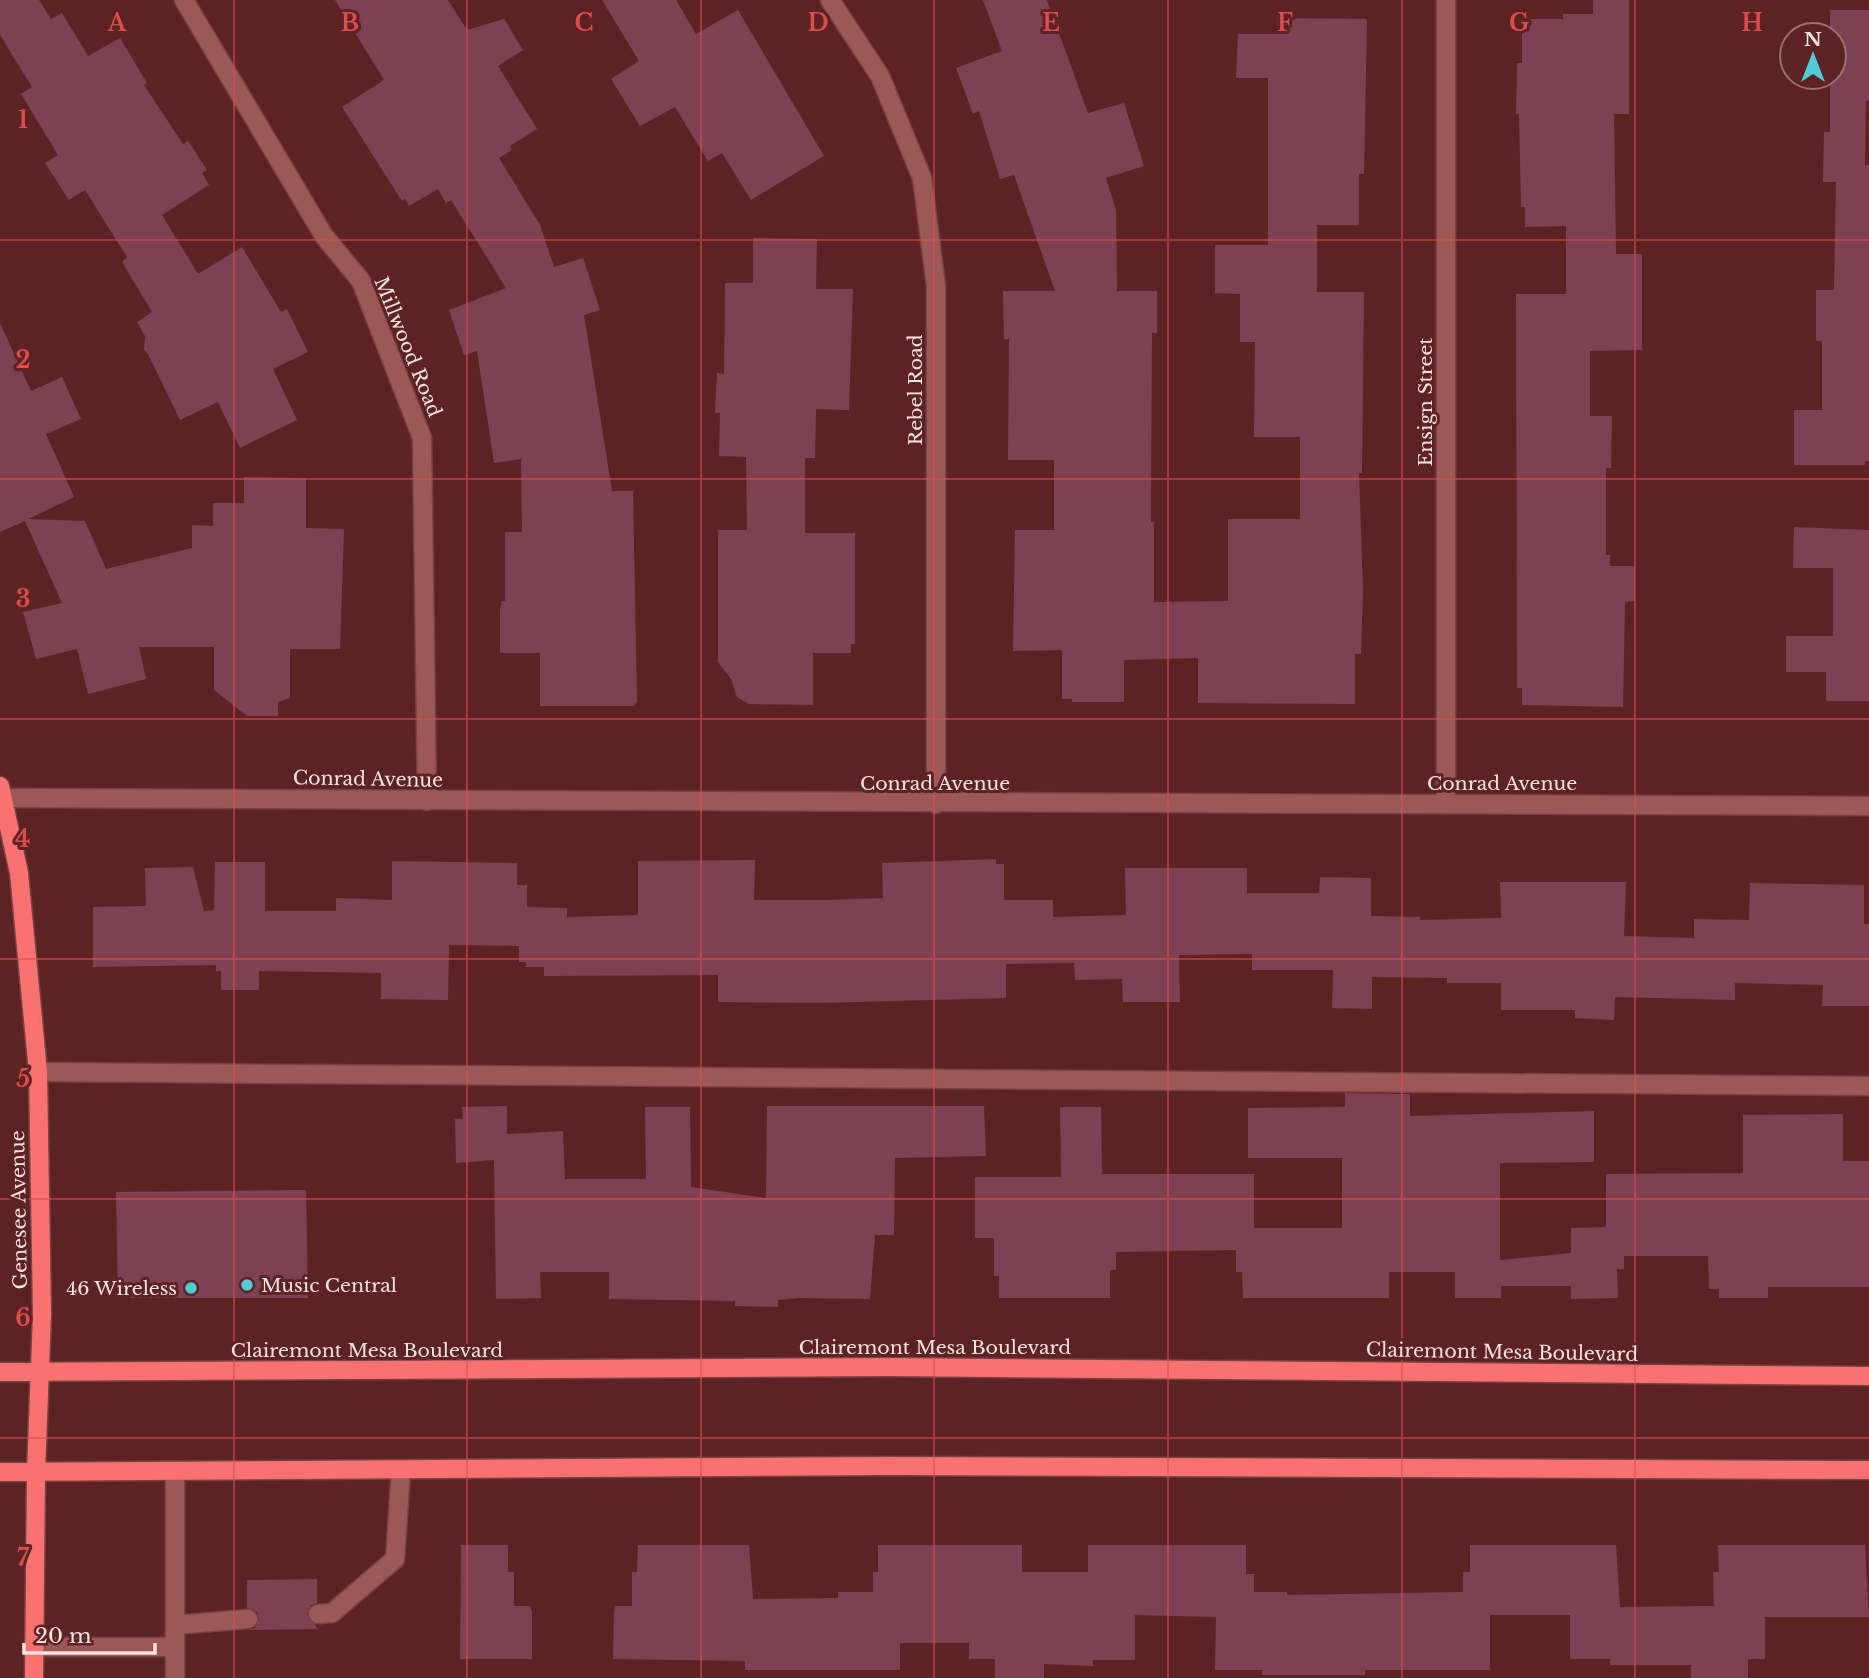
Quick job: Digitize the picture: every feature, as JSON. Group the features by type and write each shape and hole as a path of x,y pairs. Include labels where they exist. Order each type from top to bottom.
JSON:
{"main road":[{"name":"Genesee Avenue","path":"1,794 19,873 38,1072 42,1374 36,1473 34,1678"},
{"name":"Clairemont Mesa Boulevard","path":"0,1373 888,1367 1869,1376"},
{"path":"0,1472 889,1466 1869,1470"}],"street":[{"name":"Millwood Road","path":"184,0 324,236 361,281 422,438 427,801"},
{"name":"Rebel Road","path":"830,0 880,76 922,178 936,286 936,804"},
{"name":"Ensign Street","path":"1446,0 1446,804"},
{"name":"Conrad Avenue","path":"1,794 427,801 1869,806"},
{"path":"38,1072 1869,1086"},
{"path":"325,1614 395,1559 401,1470"},
{"path":"175,1472 175,1678"},
{"path":"175,1625 248,1619"},
{"path":"33,1647 175,1647"}],"building":[{"path":"0,0 39,0 51,19 62,13 88,56 120,38 147,83 144,85 183,144 188,141 207,170 202,173 209,185 162,215 198,274 242,247 281,312 287,309 308,352 273,369 297,420 240,448 218,402 180,420 144,350 145,336 137,322 152,312 122,262 127,257 85,190 69,200 45,163 58,155 21,94 32,87 0,35"},
{"path":"335,0 448,0 467,30 504,19 523,50 498,66 537,129 510,146 512,150 499,158 540,225 554,267 583,258 600,310 584,315 612,491 633,491 637,702 634,706 540,706 540,653 500,653 500,609 502,601 505,601 505,532 522,532 521,459 494,463 477,351 464,355 449,310 506,288 451,200 446,203 438,189 409,206 405,199 402,201 342,107 384,80"},
{"path":"602,0 676,0 696,34 738,10 824,156 751,200 722,153 708,161 675,107 640,126 611,79 639,61"},
{"path":"983,0 1047,0 1088,113 1124,103 1144,166 1106,178 1116,210 1117,291 1157,291 1157,333 1152,333 1151,522 1154,522 1154,602 1228,601 1228,519 1300,519 1300,437 1254,437 1255,342 1240,342 1240,294 1215,293 1215,245 1268,245 1268,78 1236,78 1238,34 1277,34 1277,18 1367,19 1364,174 1359,174 1359,225 1317,225 1317,292 1364,292 1362,473 1359,473 1363,591 1361,654 1355,654 1355,704 1198,703 1198,658 1124,660 1124,702 1072,702 1072,699 1062,699 1062,650 1013,651 1015,530 1054,530 1054,460 1008,460 1009,339 1004,339 1003,291 1055,291 1014,175 1000,179 979,111 973,114 956,68 1002,51"},
{"path":"1593,0 1629,0 1629,114 1614,114 1616,254 1642,254 1642,350 1590,351 1590,416 1612,416 1611,468 1606,468 1606,555 1610,555 1610,566 1635,566 1635,601 1625,602 1623,707 1522,705 1522,688 1517,688 1516,294 1566,294 1566,226 1525,227 1525,207 1521,207 1519,114 1516,114 1517,63 1522,63 1522,19 1563,19 1563,14 1593,14"},
{"path":"1830,10 1869,10 1869,101 1866,101 1865,165 1869,165 1869,461 1865,461 1865,465 1794,465 1794,410 1822,410 1822,341 1816,341 1816,290 1834,290 1836,182 1823,182 1824,132 1830,132 1830,91 1848,91 1848,21 1830,21"},
{"path":"753,238 817,239 816,289 853,289 849,410 816,409 815,458 805,458 805,533 855,533 855,644 851,644 851,653 813,653 813,705 749,704 737,697 731,679 718,662 718,530 747,530 746,457 719,456 720,413 715,413 717,373 724,374 725,283 753,283"},
{"path":"0,323 31,391 62,377 81,419 46,434 74,497 28,519 85,521 106,569 192,548 192,525 213,526 213,503 244,503 244,477 306,478 306,528 344,529 340,649 290,649 290,698 278,702 278,716 247,716 214,690 214,647 139,647 146,679 88,694 77,649 36,659 23,612 62,603 25,521 0,532"},
{"path":"1794,527 1869,530 1869,701 1826,701 1826,672 1786,672 1786,636 1833,636 1833,568 1793,568"},
{"path":"996,859 996,864 1004,864 1004,900 1053,900 1053,917 1126,915 1125,868 1247,868 1247,893 1319,893 1320,877 1371,878 1371,916 1420,917 1420,920 1501,918 1500,882 1626,882 1624,936 1694,938 1694,919 1749,920 1750,883 1864,885 1864,924 1869,924 1869,1006 1822,1006 1823,985 1735,983 1735,1000 1615,997 1614,1020 1575,1018 1575,1010 1501,1010 1501,983 1447,983 1447,978 1372,977 1372,1009 1332,1008 1333,970 1252,970 1252,954 1179,955 1180,1002 1123,1002 1122,979 1075,980 1074,963 1006,964 1006,998 819,1003 718,1002 718,975 544,976 544,967 526,967 526,962 519,962 519,946 449,945 448,1000 381,999 381,973 259,971 259,990 221,990 221,971 216,971 216,965 93,967 93,907 146,906 145,868 193,867 204,911 214,910 215,862 265,862 265,911 336,911 336,898 392,900 392,861 517,863 517,885 527,885 527,907 567,908 567,917 638,915 638,861 755,860 754,900 827,900 883,898 882,863"},
{"path":"1345,1093 1410,1094 1410,1116 1594,1111 1594,1162 1500,1163 1500,1260 1571,1253 1571,1228 1606,1227 1606,1174 1743,1173 1743,1115 1843,1114 1843,1161 1869,1161 1869,1287 1768,1287 1768,1298 1719,1298 1719,1289 1709,1289 1708,1256 1624,1256 1624,1269 1617,1269 1618,1298 1571,1299 1571,1286 1501,1286 1501,1298 1455,1298 1455,1272 1389,1272 1389,1298 1243,1298 1242,1272 1236,1272 1236,1250 1116,1252 1116,1270 1110,1270 1110,1298 999,1298 999,1276 994,1276 994,1238 975,1238 975,1177 1061,1177 1060,1107 1101,1107 1102,1174 1254,1174 1254,1228 1342,1228 1342,1158 1248,1158 1248,1108 1345,1107"},
{"path":"507,1106 507,1134 563,1131 565,1179 646,1179 645,1107 690,1107 691,1187 766,1198 767,1106 984,1106 986,1156 895,1158 894,1235 875,1235 870,1299 798,1298 778,1300 778,1307 735,1306 735,1301 609,1299 609,1272 540,1272 541,1298 496,1299 494,1160 456,1163 455,1119 463,1119 462,1107"},
{"path":"306,1190 308,1298 118,1298 116,1192"},
{"path":"461,1545 508,1545 508,1572 514,1572 514,1606 530,1606 532,1612 532,1659 460,1659"},
{"path":"638,1545 749,1545 753,1599 838,1598 838,1592 873,1592 873,1572 878,1572 878,1545 1022,1545 1022,1572 1088,1572 1088,1545 1246,1545 1246,1574 1254,1574 1254,1592 1287,1592 1287,1595 1463,1592 1463,1572 1470,1572 1470,1545 1616,1545 1620,1607 1714,1606 1713,1572 1719,1572 1718,1545 1865,1545 1869,1617 1765,1617 1765,1659 1748,1659 1748,1678 1691,1678 1691,1665 1610,1665 1610,1659 1570,1659 1570,1615 1490,1615 1490,1670 1365,1670 1365,1675 1262,1675 1262,1670 1215,1670 1216,1617 1135,1615 1135,1660 1093,1660 1093,1666 1044,1664 1044,1678 995,1678 995,1659 969,1659 969,1643 900,1643 900,1670 745,1670 745,1661 613,1659 615,1606 632,1606 632,1572 637,1572"},
{"path":"317,1579 317,1603 311,1605 307,1614 318,1629 249,1630 255,1628 259,1619 257,1612 247,1608 247,1580"}],"place":[{"name":"Music Central","path":"247,1285"},
{"name":"46 Wireless","path":"191,1288"}]}
